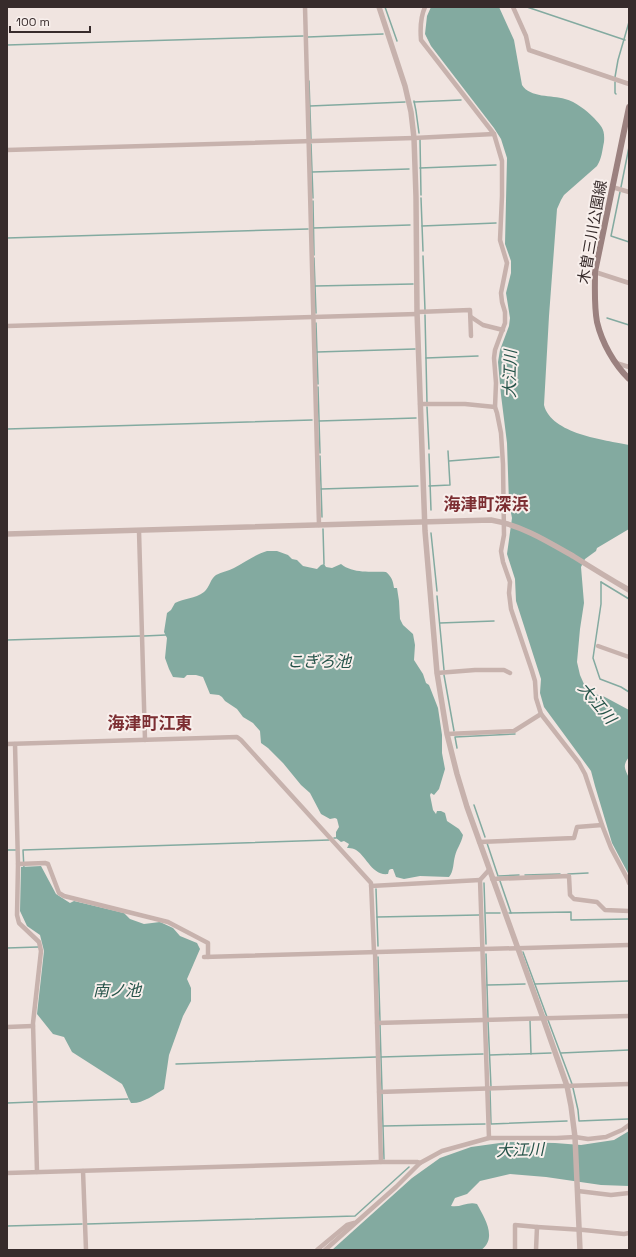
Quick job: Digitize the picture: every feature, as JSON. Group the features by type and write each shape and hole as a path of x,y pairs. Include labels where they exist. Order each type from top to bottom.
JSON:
{"main road":[{"name":"木曽三川公園線","path":"629,107 595,272 597,322 604,342 616,363 629,379"}],"street":[{"path":"304,7 314,318 318,524"},
{"path":"379,7 408,98 414,138 417,313 424,522 437,673 447,734 459,781 478,842 567,1086 575,1138 580,1250"},
{"path":"425,7 422,14 420,29 421,40 494,134 502,161 500,240 507,263 502,293 505,323 495,350 494,370 496,383 495,407 501,433 506,523 501,550 503,562 510,582 509,593 511,609 535,681 536,698 542,714 579,763 585,774 611,848 629,883"},
{"path":"513,7 526,36 529,50 629,84"},
{"path":"7,150 414,138 494,134"},
{"path":"612,187 629,192"},
{"path":"595,272 629,284"},
{"path":"7,326 314,318 470,310 471,336"},
{"path":"471,317 483,325 503,330"},
{"path":"616,363 629,367"},
{"path":"420,404 465,404 495,407"},
{"path":"7,534 482,519 506,523 521,528 629,590"},
{"path":"139,531 145,740"},
{"path":"598,646 629,657"},
{"path":"437,673 475,670 504,670 510,673"},
{"path":"447,734 514,731 542,714"},
{"path":"7,744 237,737 371,883 381,1162"},
{"path":"15,744 21,864 17,915 19,923 39,942 41,951 33,1026 37,1172"},
{"path":"478,842 574,838 577,826 602,825"},
{"path":"21,864 48,864 59,893 64,896 168,922 178,927 208,943 206,957 629,945"},
{"path":"489,870 480,880 486,1089 489,1138"},
{"path":"492,879 569,876 570,895 574,899 597,902 605,910 629,911"},
{"path":"371,886 480,880"},
{"path":"377,1023 629,1016"},
{"path":"7,1027 33,1026"},
{"path":"379,1092 629,1084"},
{"path":"325,1250 396,1187 420,1163 442,1151 489,1138 588,1139 606,1137 629,1125"},
{"path":"7,1173 381,1162 420,1163"},
{"path":"83,1171 86,1250"},
{"path":"578,1189 611,1195 629,1193"},
{"path":"317,1250 347,1225 356,1223"},
{"path":"515,1250 515,1225 628,1235"},
{"path":"536,1250 537,1227"}],"water":[{"name":"大江川","path":"431,7 499,7 514,40 522,85 530,92 569,100 577,104 594,118 601,126 603,131 604,142 599,163 564,195 557,209 544,405 549,415 557,423 568,429 593,438 629,445 629,529 597,548 596,551 585,559 581,567 584,603 577,662 580,675 587,691 603,696 629,710 629,757 625,765 625,770 629,778 629,875 612,843 591,771 544,707 540,693 541,679 516,601 515,579 507,554 512,518 509,503 507,443 498,362 500,350 509,326 510,318 506,293 511,273 511,261 505,244 507,158 501,139 494,128 431,46 425,34 427,16"},
{"name":"こぎろ池","path":"267,551 277,551 288,555 292,559 297,560 303,566 317,569 324,564 326,567 332,568 341,564 357,571 386,572 392,579 394,588 397,588 400,619 403,625 413,634 415,645 414,660 423,674 426,683 429,685 438,708 445,769 439,789 434,795 431,793 430,795 433,810 436,814 437,811 445,813 447,821 459,829 463,835 456,853 452,872 449,877 420,876 404,879 396,877 393,869 389,870 388,874 377,872 362,855 353,849 347,848 349,844 344,841 341,842 336,838 336,832 339,827 337,819 330,819 321,814 310,793 301,785 283,763 261,743 260,731 253,723 243,717 237,709 225,701 222,697 219,695 210,694 203,677 187,675 184,678 173,677 165,658 167,638 164,632 167,613 171,610 175,603 197,596 204,592 216,575 234,568"},
{"name":"南ノ池","path":"41,866 56,894 70,903 74,901 124,913 130,919 144,924 160,922 173,928 180,936 197,943 200,949 187,979 191,988 191,1001 183,1016 169,1055 164,1089 144,1101 131,1103 122,1084 72,1052 64,1037 53,1034 37,1014 44,951 40,935 27,926 20,911 21,867"},
{"name":"大江川","path":"629,1131 629,1186 601,1185 546,1177 510,1174 480,1181 467,1194 455,1198 451,1206 470,1203 477,1204 486,1221 489,1240 481,1250 332,1250 412,1178 440,1158 471,1147 507,1142 581,1145 614,1140"}],"waterway":[{"path":"385,7 397,41"},
{"path":"527,7 625,40"},
{"path":"615,77 618,60 629,22"},
{"path":"308,37 383,34"},
{"path":"7,45 303,36"},
{"path":"309,81 311,139"},
{"path":"615,82 616,94"},
{"path":"414,102 461,100"},
{"path":"414,101 419,133"},
{"path":"310,106 405,102"},
{"path":"420,139 421,195"},
{"path":"311,144 313,198"},
{"path":"621,187 629,147"},
{"path":"420,168 496,165"},
{"path":"312,172 409,169"},
{"path":"620,192 611,236 629,242"},
{"path":"421,198 423,251"},
{"path":"313,201 314,255"},
{"path":"422,226 496,223"},
{"path":"313,228 410,225"},
{"path":"7,238 308,229"},
{"path":"423,256 425,310"},
{"path":"314,258 316,313"},
{"path":"315,286 413,284"},
{"path":"425,315 427,403"},
{"path":"607,318 629,325"},
{"path":"316,323 318,384"},
{"path":"317,352 415,349"},
{"path":"426,358 478,356"},
{"path":"318,387 320,453"},
{"path":"427,407 429,449"},
{"path":"319,421 416,418"},
{"path":"7,429 312,420"},
{"path":"429,486 450,485 448,451"},
{"path":"429,454 431,510"},
{"path":"320,456 322,517"},
{"path":"449,461 499,457"},
{"path":"321,489 418,486"},
{"path":"323,529 324,564"},
{"path":"431,533 437,591"},
{"name":"大江川","path":"601,582 601,604 593,658 600,679 621,687 629,692"},
{"path":"601,582 629,599"},
{"path":"437,596 444,670"},
{"path":"440,623 494,621"},
{"path":"144,636 166,635"},
{"path":"7,640 140,636"},
{"path":"444,675 454,731"},
{"path":"457,748 455,737 515,734"},
{"path":"474,805 485,837"},
{"path":"24,869 23,850 329,840"},
{"path":"487,843 498,876"},
{"path":"7,850 16,850"},
{"path":"568,874 588,873"},
{"path":"525,875 560,874"},
{"path":"499,876 519,875"},
{"path":"500,881 511,913"},
{"path":"484,883 486,944"},
{"path":"376,889 378,946"},
{"path":"509,913 571,912 571,920 629,919"},
{"path":"486,913 500,913"},
{"path":"377,917 479,915"},
{"path":"7,948 38,947"},
{"path":"523,952 547,1017"},
{"path":"486,954 488,1018"},
{"path":"378,957 380,1021"},
{"path":"535,984 629,981"},
{"path":"487,985 525,984"},
{"path":"530,1020 531,1054"},
{"path":"548,1020 572,1084"},
{"path":"488,1021 491,1087"},
{"path":"380,1025 382,1090"},
{"path":"561,1053 629,1050"},
{"path":"490,1055 551,1053"},
{"path":"381,1057 483,1054"},
{"path":"176,1064 376,1057"},
{"path":"573,1088 579,1121 628,1119"},
{"path":"490,1090 491,1124 567,1121"},
{"path":"382,1094 384,1159"},
{"path":"37,1102 128,1099"},
{"path":"7,1103 33,1102"},
{"path":"383,1126 485,1124"},
{"path":"87,1224 355,1216 409,1167"},
{"path":"7,1226 82,1224"}],"district":[{"name":"海津町深浜","path":"486,504"},
{"name":"海津町江東","path":"150,723"}]}
